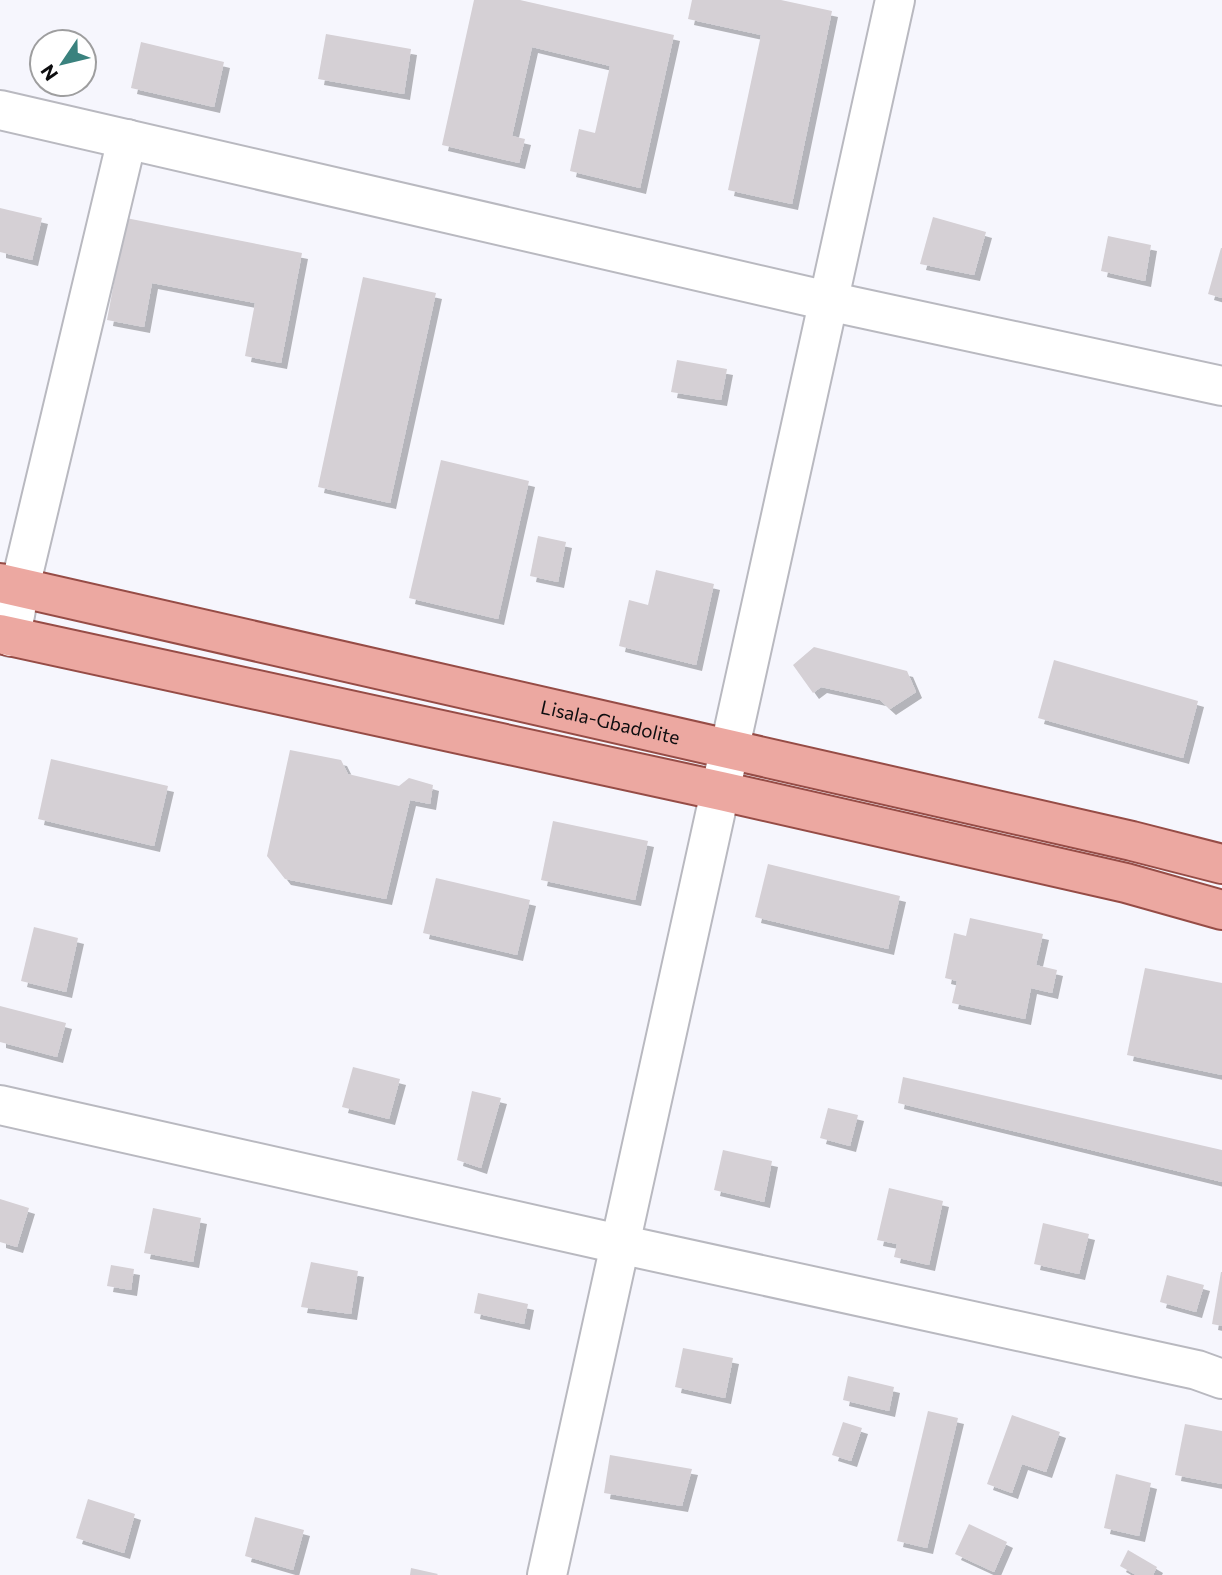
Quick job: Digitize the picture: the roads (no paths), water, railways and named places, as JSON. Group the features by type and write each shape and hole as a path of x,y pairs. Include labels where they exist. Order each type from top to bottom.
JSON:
{"main road":[{"name":"Lisala-Gbadolite","path":"10,585 1132,841 1222,864"},
{"path":"5,635 721,791 1126,883 1222,910"},
{"path":"1126,883 1132,841"}],"street":[{"path":"547,1575 895,0"},
{"path":"0,110 828,301 1222,386"},
{"path":"5,635 10,585 127,139"},
{"path":"0,1105 1197,1370 1222,1379"}]}
